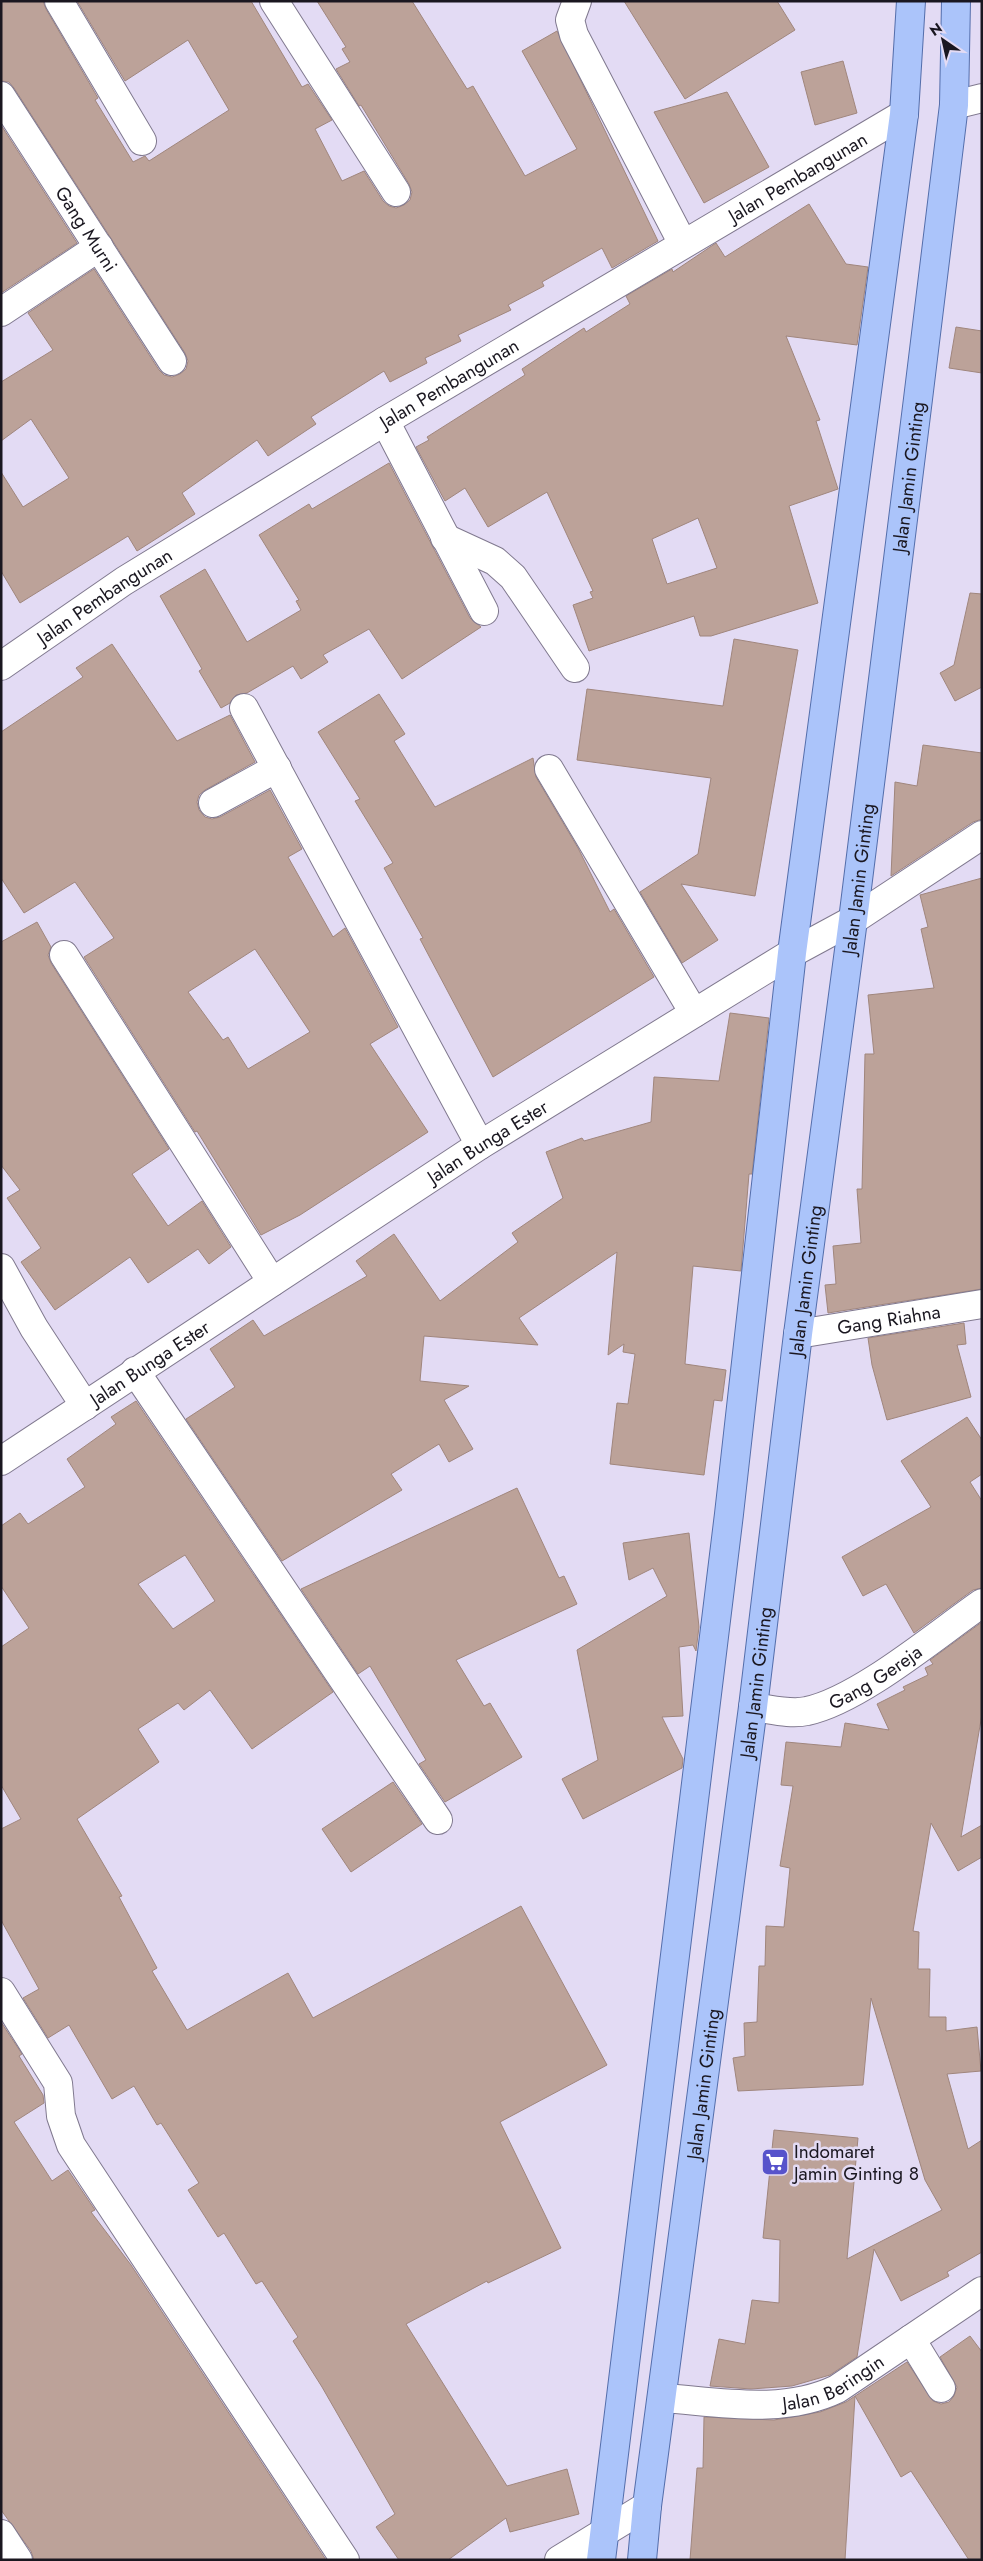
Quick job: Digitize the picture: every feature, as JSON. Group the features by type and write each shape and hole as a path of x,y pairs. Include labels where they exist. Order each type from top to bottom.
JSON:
{"main road":[{"path":"602,2547 727,1524 792,953 904,114 911,1"},
{"name":"Jalan Jamin Ginting","path":"642,2560 647,2506 663,2398 753,1707 798,1334 853,920 954,105 956,1"}],"street":[{"path":"59,1 142,141"},
{"path":"274,1 396,192"},
{"path":"577,1 570,20 574,35 683,244"},
{"name":"Gang Murni","path":"1,96 172,361"},
{"path":"954,105 982,98"},
{"name":"Jalan Pembangunan","path":"1,666 124,581 385,421 904,114"},
{"path":"1,312 99,247"},
{"path":"385,421 484,611"},
{"path":"445,538 495,561 513,576 575,668"},
{"path":"244,708 480,1145"},
{"path":"214,803 277,768"},
{"path":"549,770 694,1013"},
{"name":"Jalan Bunga Ester","path":"1,1461 480,1145 792,953 853,920 982,835"},
{"path":"64,955 272,1282"},
{"path":"1,1268 34,1328 85,1406"},
{"name":"Gang Riahna","path":"798,1334 982,1304"},
{"path":"136,1371 438,1820"},
{"name":"Gang Gereja","path":"753,1707 792,1712 822,1707 880,1675 982,1603"},
{"path":"1,1992 58,2083 61,2116 71,2145 345,2560"},
{"name":"Jalan Beringin","path":"663,2398 767,2405 811,2400 837,2389 982,2291"},
{"path":"911,2338 941,2388"},
{"path":"559,2560 602,2547 647,2506"},
{"path":"1,2534 18,2560"}],"building":[{"path":"1,1 43,1 98,98 95,100 133,162 145,156 149,161 229,110 188,40 125,81 77,1 251,1 302,87 308,84 332,120 315,129 342,181 364,171 383,201 389,206 396,208 410,200 412,192 409,184 361,105 359,106 336,69 350,62 342,49 346,47 317,1 412,1 467,89 473,86 525,176 577,149 522,51 557,31 658,241 612,268 602,248 542,282 544,286 508,305 511,310 458,335 461,341 425,358 427,363 390,382 384,371 311,417 316,424 268,456 257,440 182,493 195,514 137,551 128,536 20,603 1,571 1,472 23,507 69,478 31,419 1,441 1,382 53,350 28,313 94,269 164,375 172,377 180,374 186,369 188,361 185,353 14,88 9,82 1,81"},
{"path":"624,1 777,1 795,30 685,99"},
{"path":"843,61 857,113 815,125 801,72"},
{"path":"727,92 769,167 704,203 654,112"},
{"path":"1,125 77,243 1,293"},
{"path":"809,204 846,264 868,267 857,345 786,336 820,420 816,421 838,489 789,506 818,603 711,636 700,636 694,616 589,651 573,605 593,598 590,592 593,591 547,492 488,527 465,488 445,501 416,447 429,440 427,437 525,375 522,369 584,328 586,332 630,304 626,296 672,269 673,272 716,243 725,257","holes":["698,518 717,568 667,584 652,539"]},
{"path":"956,327 982,331 982,373 949,368"},
{"path":"389,463 470,618 481,627 402,679 369,629 323,655 328,662 301,679 293,666 247,693 236,695 230,703 221,708 199,671 202,669 160,596 205,569 247,642 301,610 296,601 299,600 259,535 309,504 312,509"},
{"path":"970,593 982,594 982,687 955,701 940,673 954,665"},
{"path":"734,639 798,650 755,896 681,884 718,940 682,963 640,892 698,854 711,778 577,760 587,689 723,706"},
{"path":"112,644 177,741 230,715 255,762 199,795 197,802 199,810 205,817 212,819 220,817 270,790 302,849 288,857 333,937 345,928 398,1027 370,1044 428,1132 300,1215 261,1235 197,1131 195,1132 84,957 114,938 75,882 24,913 1,878 1,732 83,677 76,668","holes":["255,949 310,1032 248,1069 228,1037 223,1040 188,992"]},
{"path":"379,694 405,734 394,741 435,807 533,758 536,777 578,848 610,912 614,909 654,977 493,1077 420,939 423,938 384,868 393,863 355,801 360,799 318,732"},
{"path":"923,745 982,753 982,819 973,822 891,876 895,782 917,786"},
{"path":"982,878 982,1289 828,1313 825,1285 836,1284 833,1246 861,1243 857,1189 862,1189 865,1054 874,1054 868,995 934,988 921,929 928,927 920,895"},
{"path":"37,922 51,947 48,955 51,963 169,1149 132,1174 168,1226 202,1201 231,1247 209,1264 198,1249 148,1283 130,1257 55,1310 21,1262 41,1248 7,1198 20,1190 1,1165 1,942"},
{"path":"730,1013 769,1018 752,1174 749,1174 741,1271 693,1266 685,1364 726,1370 722,1401 714,1400 704,1475 610,1464 617,1403 628,1404 635,1354 623,1352 624,1344 608,1355 617,1252 519,1318 538,1345 424,1336 420,1381 469,1386 444,1400 473,1449 449,1462 439,1444 391,1474 402,1490 282,1561 186,1419 235,1387 210,1349 253,1320 264,1336 367,1276 356,1261 394,1234 440,1301 518,1242 512,1233 563,1198 546,1152 582,1138 584,1141 651,1122 654,1077 719,1081"},
{"path":"964,1323 966,1344 957,1345 971,1397 887,1420 872,1365 868,1338"},
{"path":"136,1401 333,1692 252,1749 210,1690 184,1710 178,1703 138,1729 159,1762 77,1819 122,1896 119,1897 157,1968 152,1971 187,2030 288,1973 313,2018 521,1906 607,2065 500,2122 561,2248 488,2283 487,2281 406,2324 507,2486 567,2469 579,2514 510,2532 506,2518 448,2560 399,2560 376,2527 395,2514 322,2387 293,2341 298,2337 262,2281 256,2284 224,2233 218,2237 188,2190 199,2183 161,2123 157,2125 134,2086 112,2099 69,2025 48,2038 23,1998 39,1989 1,1920 1,1829 21,1819 1,1785 1,1647 29,1628 1,1586 1,1526 20,1513 28,1524 85,1487 67,1459 116,1424 111,1417","holes":["185,1555 215,1601 173,1629 138,1584"]},
{"path":"967,1417 982,1440 982,1474 970,1482 982,1501 982,1588 973,1590 914,1633 886,1584 863,1596 842,1557 931,1507 901,1461"},
{"path":"517,1488 559,1578 564,1576 577,1604 456,1660 484,1706 490,1703 522,1757 445,1802 419,1764 426,1760 370,1666 358,1674 301,1589"},
{"path":"689,1533 699,1627 696,1651 693,1645 679,1647 683,1716 662,1717 683,1759 682,1768 583,1819 562,1779 598,1760 577,1650 667,1596 653,1568 629,1580 623,1543"},
{"path":"982,1622 982,1714 961,1837 982,1825 982,1857 958,1871 931,1823 913,1931 919,1932 918,1969 930,1969 929,2017 946,2017 946,2031 977,2027 981,2071 947,2074 968,2149 982,2140 982,2252 947,2272 949,2276 901,2301 874,2249 857,2357 830,2375 792,2386 751,2389 710,2386 719,2339 745,2344 752,2300 779,2303 780,2240 763,2238 774,2130 858,2138 847,2259 942,2210 925,2180 871,1998 863,2085 738,2091 733,2058 745,2056 744,2023 757,2022 759,1966 765,1966 766,1926 784,1927 790,1868 780,1866 793,1786 781,1785 786,1742 841,1747 845,1723 889,1730 877,1704 905,1690 903,1687 928,1675 925,1668 933,1664 930,1660"},
{"path":"393,1782 422,1824 351,1872 322,1829"},
{"path":"1,2022 22,2054 19,2056 43,2095 44,2103 14,2122 52,2181 68,2170 95,2210 91,2212 131,2265 326,2560 34,2560 31,2551 1,2510"},
{"path":"970,2336 982,2352 982,2560 969,2560 911,2471 901,2477 855,2396 907,2362 933,2401 941,2404 949,2402 954,2396 957,2387 940,2357"},
{"path":"855,2396 845,2560 690,2560 697,2468 703,2468 704,2417 774,2420 820,2412 846,2402"}],"place":[{"name":"Indomaret Jamin Ginting 8","path":"775,2162"}]}
